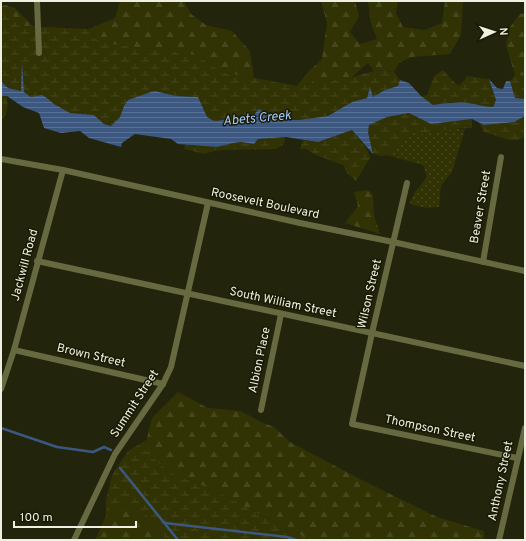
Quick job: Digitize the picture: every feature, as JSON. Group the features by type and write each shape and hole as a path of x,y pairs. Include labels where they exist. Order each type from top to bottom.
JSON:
{"street":[{"path":"37,1 39,54"},
{"name":"Beaver Street","path":"483,262 501,157"},
{"name":"Roosevelt Boulevard","path":"1,159 63,170 208,203 525,271"},
{"name":"Jackwill Road","path":"1,389 3,373 14,350 63,170"},
{"name":"Wilson Street","path":"356,410 372,333 407,184"},
{"name":"Summit Street","path":"74,540 115,454 163,384 171,367 208,203"},
{"name":"South William Street","path":"37,261 525,366"},
{"name":"Albion Place","path":"261,410 281,314"},
{"name":"Brown Street","path":"14,350 163,384"},
{"name":"Thompson Street","path":"356,410 352,424 518,458"},
{"name":"Anthony Street","path":"499,540 525,428"}],"green space":[{"path":"120,1 184,1 191,14 206,25 232,31 250,51 254,78 222,72 189,53 116,45 95,39 89,29 115,18"},
{"path":"321,1 355,1 359,16 350,32 360,44 377,39 371,24 368,1 398,1 396,13 403,27 424,30 442,23 445,1 463,1 461,35 450,54 412,57 399,63 394,72 386,70 374,71 368,63 352,77 297,86 309,71 322,59 327,23"},
{"path":"5,5 15,8 33,26 24,26 6,10 1,10 1,7"},
{"path":"1,10 6,10 24,26 89,29 95,39 116,45 189,53 222,72 297,86 386,70 394,72 400,80 398,86 385,90 373,98 370,88 367,98 352,102 328,116 299,120 280,120 259,109 252,117 214,121 207,117 198,97 176,96 155,91 124,106 120,117 112,126 104,124 94,115 70,113 42,96 31,97 24,92 22,68 21,91 8,88 1,81"},
{"path":"525,13 525,75 515,75 506,45 510,27 520,14"},
{"path":"443,70 458,86 467,76 489,79 496,100 493,107 452,102 433,105 421,96 427,95 434,76"},
{"path":"515,75 525,75 525,99 515,98 510,81"},
{"path":"1,96 7,96 7,109 1,121"},
{"path":"409,113 431,124 472,119 472,128 420,134 414,131 406,134 386,155 382,156 373,154 368,132 369,125 387,117"},
{"path":"525,116 525,137 518,140 509,140 484,132 479,122 484,124 502,124"},
{"path":"453,129 465,129 452,172 441,186 439,207 427,208 409,204 415,192 427,177 423,165 386,155 406,134 414,131 421,134"},
{"path":"352,130 367,149 370,158 356,181 347,173 343,165 316,155 306,149 300,149 303,140 318,142"},
{"path":"286,137 283,145 275,149 221,150 205,154 184,149 185,145 217,147 241,142 254,144 257,139"},
{"path":"367,190 373,194 374,215 380,234 345,223 358,206 354,192"},
{"path":"178,392 208,408 241,411 274,427 290,442 358,478 437,517 484,531 484,540 310,540 211,489 171,473 144,450 152,418"},
{"path":"146,440 144,450 171,473 211,489 310,540 167,540 143,512 124,502 106,516 106,500 112,475 128,451"},
{"path":"124,502 143,512 167,540 95,540 106,516"}],"water":[{"name":"Abets Creek","path":"22,63 24,92 31,97 42,95 70,113 94,115 104,124 111,126 120,117 128,100 155,91 176,96 198,97 207,117 214,121 252,117 259,109 280,120 299,120 328,116 352,102 367,98 370,87 373,97 385,90 398,86 400,80 409,83 421,96 433,105 471,103 487,107 493,107 496,100 489,79 497,88 503,89 506,81 510,81 515,98 525,99 525,116 514,122 484,125 472,119 431,124 409,113 387,117 369,125 368,132 373,154 352,130 318,142 286,137 258,139 254,144 241,142 217,147 178,144 171,139 135,134 122,143 121,147 89,138 80,131 61,133 44,128 39,113 23,107 7,96 1,96 1,81 8,88 21,91"}],"waterway":[{"path":"1,427 57,447 93,452 104,447 111,450"},
{"path":"120,468 178,540"},
{"path":"165,523 287,537 296,540"}]}
